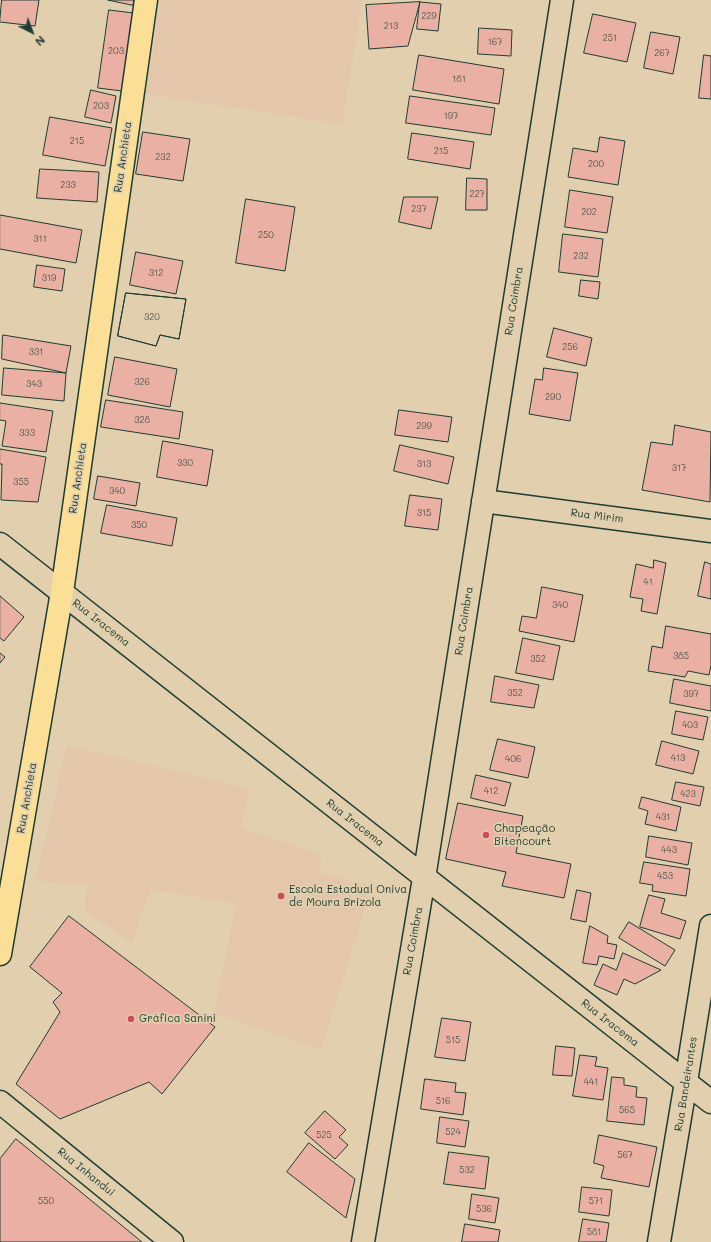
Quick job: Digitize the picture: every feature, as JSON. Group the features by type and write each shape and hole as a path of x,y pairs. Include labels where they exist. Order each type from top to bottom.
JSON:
{"main road":[{"name":"Rua Anchieta","path":"0,954 62,592 146,0"}],"street":[{"name":"Rua Coimbra","path":"363,1242 424,878 562,0"},
{"name":"Rua Mirim","path":"483,501 711,531"},
{"name":"Rua Iracema","path":"0,544 711,1102"},
{"name":"Rua Bandeirantes","path":"659,1242 711,926"},
{"name":"Rua Inhandui","path":"0,1102 172,1242"}],"shaded area":[{"path":"161,0 362,0 342,124 146,94"},
{"name":"Escola Estadual Oniva de Moura Brizola","path":"67,745 249,789 242,828 321,854 319,872 372,886 321,1049 214,1013 237,903 150,890 132,942 84,911 88,884 36,881"}],"building":[{"path":"2,0 39,0 35,26 0,22"},
{"path":"108,0 134,0 133,5"},
{"path":"420,2 408,46 369,49 366,5"},
{"path":"420,2 441,4 438,31 417,29"},
{"path":"109,10 133,13 122,91 98,88"},
{"path":"593,14 636,23 627,62 584,53"},
{"path":"479,28 512,30 511,56 478,54"},
{"path":"651,32 680,37 673,74 644,68"},
{"path":"419,55 504,69 499,104 413,90"},
{"path":"704,55 711,56 711,99 699,98"},
{"path":"91,90 116,96 111,123 85,117"},
{"path":"410,96 495,108 491,135 406,123"},
{"path":"50,117 112,128 105,166 43,155"},
{"path":"143,132 190,139 183,181 136,174"},
{"path":"412,133 474,142 470,169 408,159"},
{"path":"600,137 625,141 618,185 568,177 573,148 597,152"},
{"path":"40,169 99,172 97,202 37,198"},
{"path":"467,178 487,179 487,210 466,210"},
{"path":"570,190 613,197 607,233 565,227"},
{"path":"404,197 438,197 431,229 399,222"},
{"path":"246,199 295,207 285,271 236,263"},
{"path":"0,215 82,230 76,263 0,249"},
{"path":"563,234 603,239 598,277 559,272"},
{"path":"136,252 183,261 176,294 130,285"},
{"path":"37,265 65,269 62,291 34,287"},
{"path":"581,280 600,282 598,299 579,296"},
{"path":"126,293 186,299 179,339 160,335 156,346 118,336"},
{"path":"126,293 186,299 179,339 160,335 156,346 118,336"},
{"path":"554,328 592,338 586,366 547,357"},
{"path":"3,335 71,346 66,373 2,359"},
{"path":"115,357 177,369 170,407 108,395"},
{"path":"4,368 66,373 64,401 2,395"},
{"path":"544,368 578,373 570,421 529,414 535,379 542,380"},
{"path":"106,400 183,412 179,439 101,427"},
{"path":"0,403 53,411 46,452 2,446 6,421 0,420"},
{"path":"399,410 452,417 448,442 395,435"},
{"path":"675,425 711,432 710,502 642,490 651,442 672,445"},
{"path":"163,441 213,450 207,486 157,477"},
{"path":"400,445 454,457 448,484 394,471"},
{"path":"0,449 46,457 38,502 1,500 2,464 0,464"},
{"path":"98,476 140,483 136,506 94,499"},
{"path":"410,495 442,499 438,530 405,526"},
{"path":"107,505 177,518 172,546 101,533"},
{"path":"654,560 666,563 657,614 641,611 643,599 630,597 636,564 653,568"},
{"path":"705,562 711,564 711,599 698,596"},
{"path":"542,587 583,595 574,642 519,631 522,616 536,618"},
{"path":"0,596 24,617 4,641 0,638"},
{"path":"666,626 711,634 711,665 709,675 688,671 685,677 648,671 652,646 662,648"},
{"path":"523,638 560,646 553,680 516,673"},
{"path":"0,653 5,657 0,663"},
{"path":"495,676 539,685 534,708 491,702"},
{"path":"674,679 711,686 711,711 670,703"},
{"path":"676,711 708,717 703,740 672,734"},
{"path":"498,739 535,747 528,778 490,770"},
{"path":"662,741 699,751 693,774 656,765"},
{"path":"476,775 511,783 505,806 471,798"},
{"path":"676,782 704,787 700,806 672,800"},
{"path":"642,797 681,807 676,831 645,824 648,811 639,808"},
{"name":"Chapeação Bitencourt","path":"458,803 523,816 516,853 571,864 564,898 502,886 506,872 446,859"},
{"path":"649,836 692,843 688,865 646,857"},
{"path":"644,862 690,869 686,896 652,891 653,885 640,883"},
{"path":"577,890 591,893 586,922 571,919"},
{"path":"649,895 665,899 661,913 686,921 680,939 640,927"},
{"name":"Gráfica Sanini","path":"69,916 215,1027 162,1094 149,1082 60,1119 16,1084 60,1012 53,1002 62,993 30,967"},
{"path":"629,922 675,950 665,966 619,938"},
{"path":"590,926 608,936 607,943 617,945 614,959 599,956 597,965 583,963"},
{"path":"623,953 661,970 635,984 624,979 617,995 594,985 603,964 616,970"},
{"path":"442,1018 471,1022 465,1061 435,1057"},
{"path":"556,1046 575,1048 572,1076 553,1075"},
{"path":"580,1055 597,1057 595,1066 608,1068 603,1100 573,1096"},
{"path":"612,1077 624,1078 624,1085 637,1087 636,1097 647,1098 644,1125 607,1121"},
{"path":"425,1079 456,1083 455,1092 466,1093 463,1115 421,1109"},
{"path":"325,1111 346,1130 339,1137 348,1145 335,1159 305,1133"},
{"path":"440,1117 469,1121 465,1147 437,1143"},
{"path":"599,1135 657,1147 649,1187 601,1178 604,1166 594,1163"},
{"path":"16,1139 142,1242 0,1242 0,1159"},
{"path":"309,1143 355,1179 346,1218 287,1172"},
{"path":"449,1152 489,1157 485,1189 444,1184"},
{"path":"582,1187 612,1190 609,1216 579,1212"},
{"path":"472,1194 499,1198 495,1223 469,1219"},
{"path":"583,1219 609,1223 606,1242 579,1242"},
{"path":"465,1224 500,1230 498,1242 462,1242"}],"place":[{"name":"Chapeação Bitencourt","path":"486,835"},
{"name":"Escola Estadual Oniva de Moura Brizola","path":"281,896"},
{"name":"Gráfica Sanini","path":"131,1019"}]}
